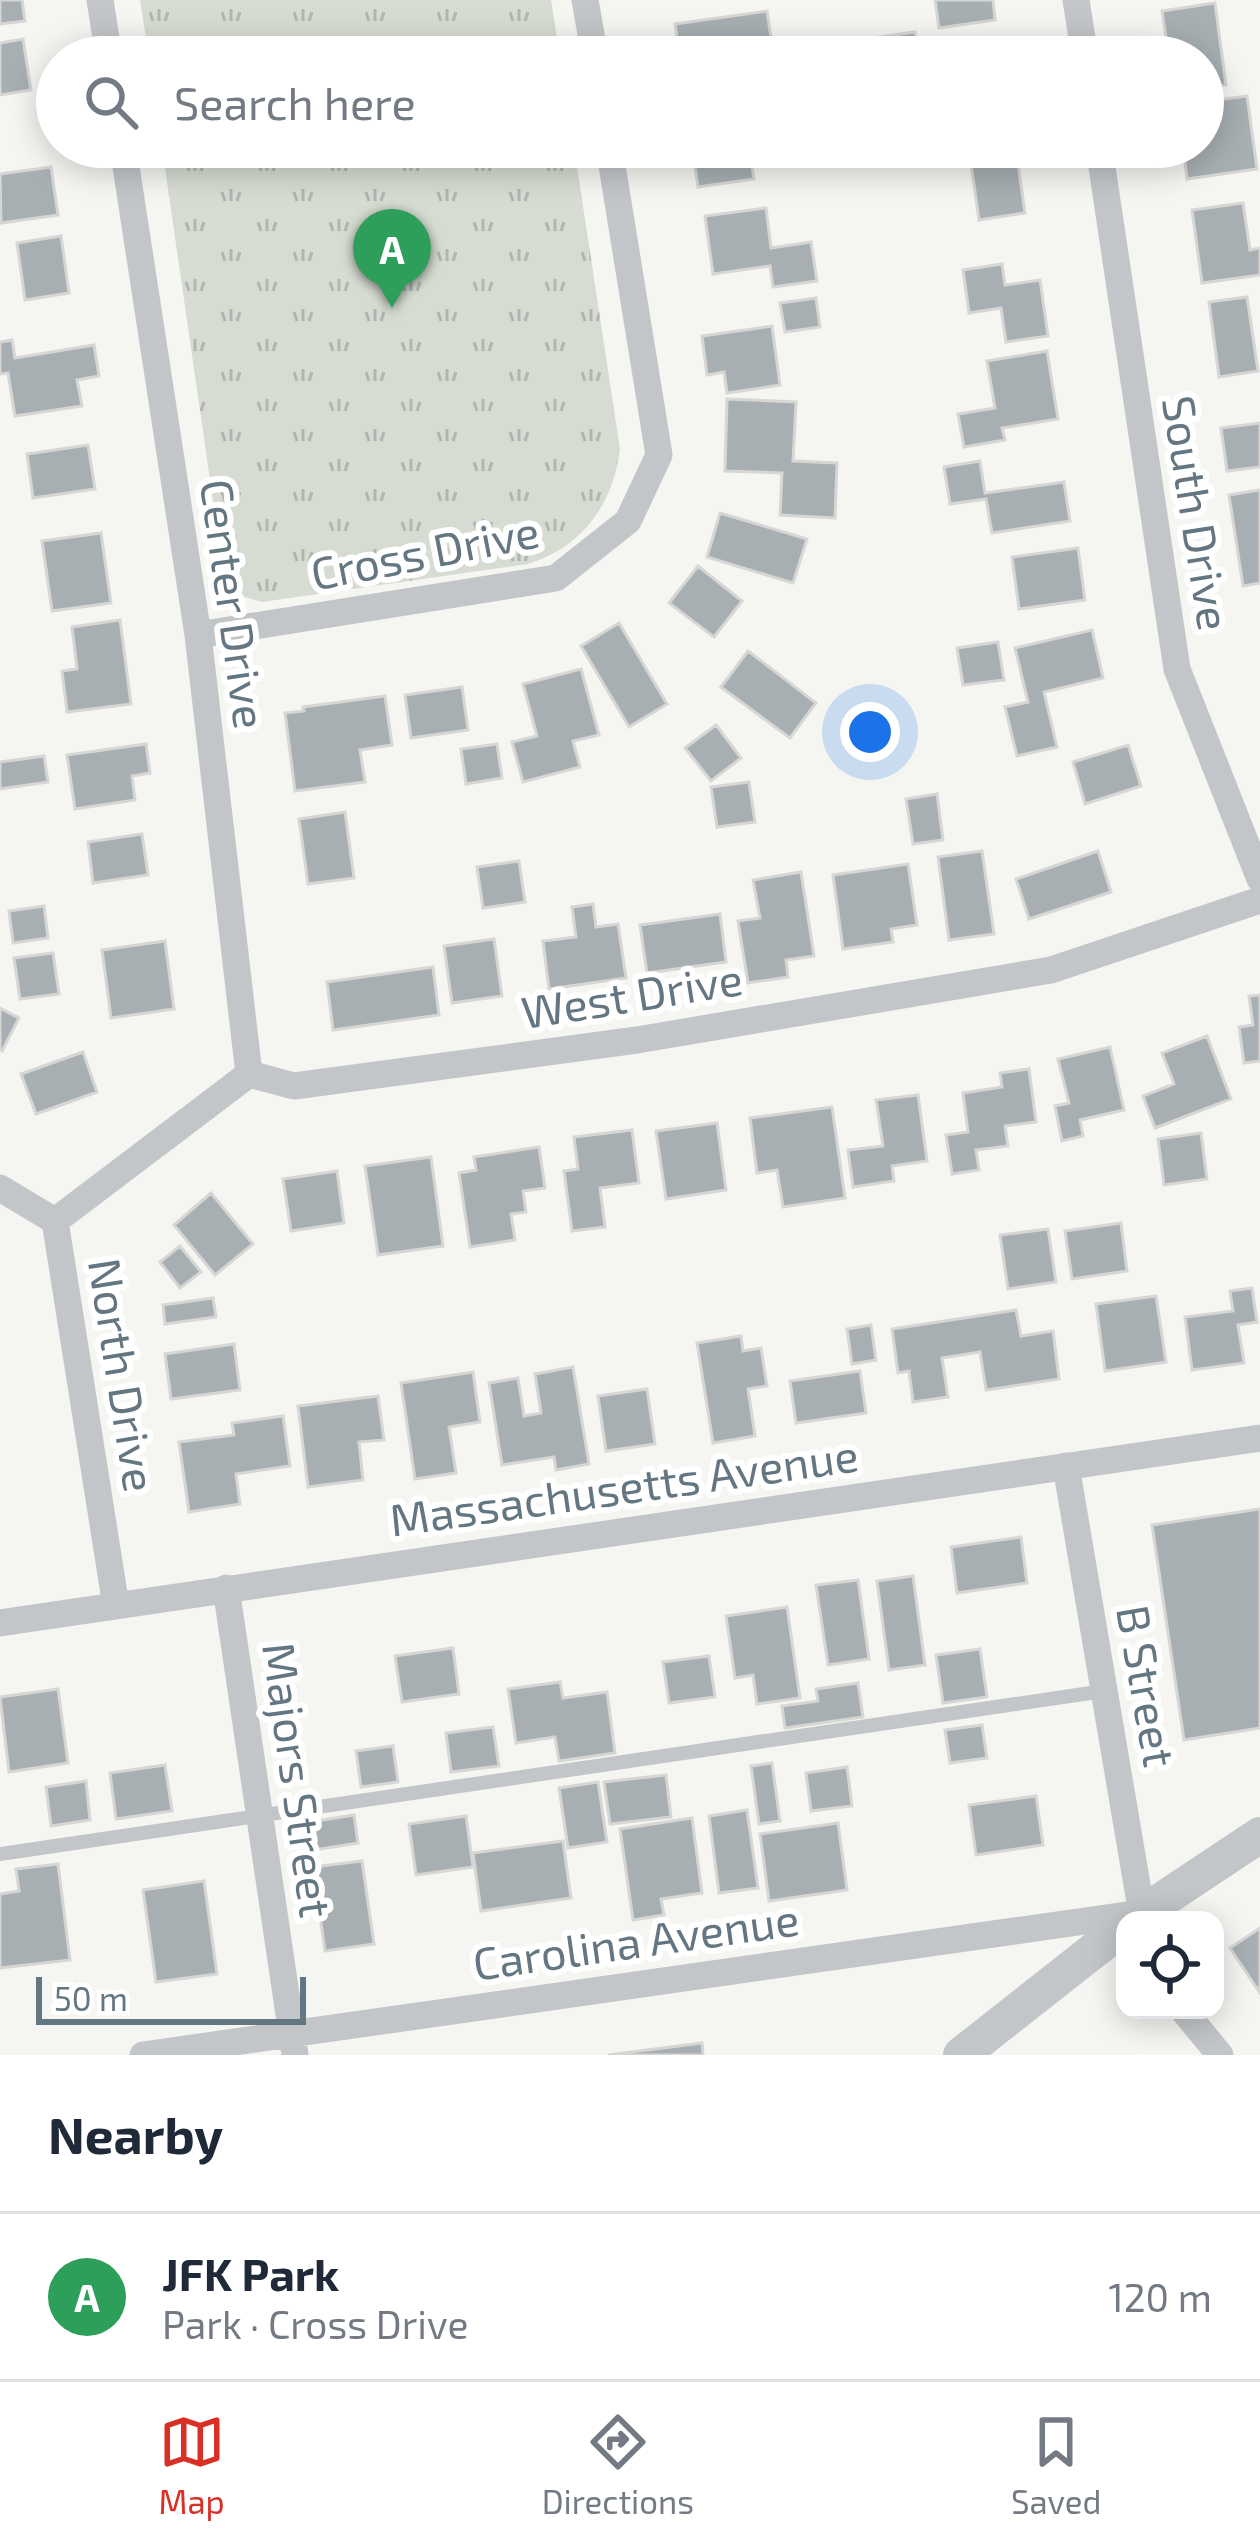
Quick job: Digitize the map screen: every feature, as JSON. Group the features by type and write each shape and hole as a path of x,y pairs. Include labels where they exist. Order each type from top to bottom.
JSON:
{"street":[{"path":"100,0 106,36"},
{"path":"585,0 591,36"},
{"path":"1076,0 1082,36"},
{"name":"Center Drive","path":"126,168 198,635 249,1074"},
{"name":"Cross Drive","path":"198,635 556,578 628,521 659,455 612,168"},
{"name":"South Drive","path":"1102,168 1177,669 1260,879"},
{"name":"West Drive","path":"249,1074 294,1086 637,1040 1051,970 1260,900"},
{"path":"56,1221 249,1074"},
{"name":"North Drive","path":"0,1188 56,1221 116,1606"},
{"name":"Massachusetts Avenue","path":"0,1623 1260,1438"},
{"name":"B Street","path":"1066,1466 1135,1911"},
{"name":"Majors Street","path":"226,1588 294,2044"},
{"path":"1149,1911 1260,1834"},
{"name":"Carolina Avenue","path":"143,2055 294,2044 1116,1923"},
{"path":"961,2055 1116,1935"},
{"path":"1190,2019 1220,2055"}],"lane":[{"path":"0,1854 1104,1691"}],"green space":[{"path":"140,0 551,0 557,36 146,36"},
{"path":"165,168 577,168 620,449 610,488 592,521 564,547 528,564 262,602 242,596 223,570"}],"building":[{"path":"0,0 22,0 25,21 0,24"},
{"path":"935,0 993,0 995,20 939,28"},
{"path":"1215,3 1219,36 1166,36 1162,11"},
{"path":"767,11 771,36 677,36 675,24"},
{"path":"23,39 31,90 0,95 0,43"},
{"path":"1247,96 1257,169 1187,179 1186,168 1224,168 1224,99"},
{"path":"51,168 58,215 1,223 0,174"},
{"path":"695,168 752,168 754,179 698,187"},
{"path":"972,168 1019,168 1025,213 979,220"},
{"path":"1243,203 1250,250 1260,248 1260,275 1202,283 1192,210"},
{"path":"766,208 771,248 811,242 817,281 773,287 770,266 713,274 705,216"},
{"path":"61,236 69,293 25,300 17,243"},
{"path":"1002,264 1005,285 1040,280 1048,336 1006,342 1001,308 969,313 963,270"},
{"path":"1247,297 1258,371 1219,377 1209,302"},
{"path":"816,298 820,327 785,332 780,303"},
{"path":"772,326 780,385 727,393 724,372 707,375 702,336"},
{"path":"12,340 15,358 94,345 99,376 77,380 82,406 15,416 8,373 0,374 0,342"},
{"path":"1047,351 1058,419 1002,428 1005,440 964,447 958,414 995,408 987,361"},
{"path":"727,399 796,402 793,461 837,463 835,518 780,515 782,473 725,471"},
{"path":"1260,423 1260,467 1227,471 1221,428"},
{"path":"88,445 95,489 33,498 27,454"},
{"path":"980,461 985,493 1064,482 1070,521 992,533 986,499 950,504 944,467"},
{"path":"1260,490 1260,583 1243,586 1229,495"},
{"path":"720,513 807,539 793,583 707,557"},
{"path":"101,533 111,603 52,611 42,541"},
{"path":"1078,548 1085,600 1019,609 1012,557"},
{"path":"698,566 742,601 714,637 669,603"},
{"path":"120,620 131,704 67,712 62,671 77,669 72,627"},
{"path":"619,623 667,704 629,727 581,646"},
{"path":"1092,630 1103,678 1044,692 1057,747 1017,756 1005,707 1028,702 1015,648"},
{"path":"998,642 1004,680 963,685 957,648"},
{"path":"748,651 816,703 790,738 721,687"},
{"path":"581,669 599,735 573,741 580,767 523,782 512,742 537,736 523,684"},
{"path":"462,687 468,730 411,738 405,695"},
{"path":"385,696 392,745 360,750 365,782 295,791 285,713"},
{"path":"716,725 741,758 711,781 685,748"},
{"path":"146,744 150,773 132,776 135,800 75,809 67,755"},
{"path":"497,744 502,778 466,784 461,749"},
{"path":"1128,745 1141,786 1085,804 1073,762"},
{"path":"44,756 48,782 0,789 0,762"},
{"path":"749,782 755,822 717,827 711,787"},
{"path":"937,794 943,840 913,844 906,799"},
{"path":"345,812 354,878 308,884 299,819"},
{"path":"142,834 148,875 93,883 88,842"},
{"path":"982,851 994,934 949,940 938,857"},
{"path":"1098,851 1111,892 1029,919 1016,879"},
{"path":"519,861 525,902 483,908 477,867"},
{"path":"908,864 917,925 891,929 893,942 843,949 833,875"},
{"path":"801,872 814,956 786,960 788,977 748,983 738,921 760,918 753,880"},
{"path":"593,904 596,927 618,924 626,978 549,989 543,941 576,937 572,907"},
{"path":"44,906 48,938 13,943 9,911"},
{"path":"720,914 726,962 647,973 640,925"},
{"path":"494,939 502,996 452,1003 444,946"},
{"path":"165,941 174,1009 111,1018 102,950"},
{"path":"53,953 59,994 20,999 14,958"},
{"path":"433,967 439,1015 333,1030 327,982"},
{"path":"1260,995 1260,1061 1244,1063 1239,1027 1253,1025 1249,996"},
{"path":"0,1008 19,1018 2,1051 0,1049"},
{"path":"1207,1036 1231,1099 1155,1128 1143,1096 1174,1084 1162,1053"},
{"path":"1110,1047 1124,1110 1080,1120 1083,1136 1062,1141 1055,1106 1069,1103 1058,1059"},
{"path":"83,1052 97,1092 36,1114 21,1074"},
{"path":"1029,1069 1036,1122 1005,1126 1008,1146 976,1150 979,1170 952,1174 946,1135 968,1132 963,1093 1002,1087 1000,1073"},
{"path":"918,1095 927,1161 892,1166 894,1181 853,1187 848,1150 883,1146 876,1100"},
{"path":"832,1107 845,1198 783,1207 777,1170 757,1173 750,1118"},
{"path":"717,1123 726,1190 666,1199 656,1131"},
{"path":"632,1130 639,1183 600,1188 605,1227 572,1231 564,1171 578,1169 574,1137"},
{"path":"1201,1133 1207,1179 1164,1185 1158,1139"},
{"path":"539,1147 545,1188 523,1191 526,1212 511,1214 515,1240 470,1247 459,1173 476,1170 474,1157"},
{"path":"431,1157 443,1246 378,1255 365,1166"},
{"path":"337,1171 344,1223 291,1231 283,1179"},
{"path":"211,1193 253,1244 215,1275 174,1225"},
{"path":"1121,1223 1127,1271 1072,1279 1065,1231"},
{"path":"1048,1229 1056,1282 1008,1289 1000,1235"},
{"path":"180,1246 201,1272 180,1288 160,1262"},
{"path":"1252,1288 1257,1322 1238,1325 1244,1363 1192,1370 1185,1317 1233,1311 1230,1291"},
{"path":"1156,1296 1166,1362 1105,1371 1096,1304"},
{"path":"213,1298 216,1317 165,1324 163,1305"},
{"path":"1016,1310 1021,1336 1053,1331 1059,1379 986,1390 980,1352 942,1358 948,1397 913,1402 909,1371 898,1373 892,1329"},
{"path":"871,1325 876,1360 852,1364 847,1329"},
{"path":"741,1336 743,1351 761,1348 767,1386 748,1389 755,1436 713,1443 697,1343"},
{"path":"234,1344 240,1390 171,1399 165,1354"},
{"path":"573,1367 589,1464 556,1470 554,1457 502,1465 489,1383 518,1378 524,1416 541,1413 535,1374"},
{"path":"860,1371 866,1413 796,1423 790,1381"},
{"path":"473,1372 480,1422 449,1427 456,1473 415,1479 401,1383"},
{"path":"647,1389 655,1444 606,1451 598,1396"},
{"path":"378,1396 384,1440 359,1442 363,1480 308,1487 298,1406"},
{"path":"283,1416 290,1466 236,1474 240,1504 189,1512 179,1442 234,1435 232,1423"},
{"path":"1260,1509 1260,1728 1184,1740 1152,1525"},
{"path":"1021,1537 1027,1583 957,1593 951,1547"},
{"path":"913,1576 925,1665 889,1670 877,1581"},
{"path":"858,1580 869,1659 828,1665 816,1585"},
{"path":"787,1607 800,1698 757,1704 753,1675 735,1678 726,1616"},
{"path":"453,1648 459,1694 402,1702 395,1656"},
{"path":"980,1649 987,1697 943,1703 936,1655"},
{"path":"709,1656 715,1697 669,1703 663,1662"},
{"path":"560,1682 563,1698 607,1692 615,1753 559,1761 555,1737 516,1743 508,1689"},
{"path":"858,1683 863,1717 785,1728 782,1706 818,1701 816,1689"},
{"path":"58,1689 68,1763 9,1772 0,1697"},
{"path":"982,1725 987,1758 950,1763 945,1730"},
{"path":"493,1727 499,1766 451,1772 446,1733"},
{"path":"393,1746 398,1782 361,1787 356,1751"},
{"path":"772,1763 780,1821 759,1824 751,1766"},
{"path":"165,1765 172,1811 116,1819 110,1773"},
{"path":"847,1767 852,1806 811,1811 806,1773"},
{"path":"666,1775 671,1817 610,1824 604,1782"},
{"path":"86,1781 90,1820 51,1826 46,1787"},
{"path":"598,1782 607,1842 568,1848 559,1788"},
{"path":"1036,1796 1043,1845 976,1855 969,1805"},
{"path":"747,1810 758,1888 719,1893 709,1816"},
{"path":"354,1815 358,1843 314,1850 310,1822"},
{"path":"466,1816 473,1867 416,1875 409,1824"},
{"path":"692,1818 702,1893 661,1899 664,1915 633,1920 620,1829"},
{"path":"838,1823 847,1890 769,1901 760,1834"},
{"path":"563,1841 571,1898 481,1911 473,1853"},
{"path":"362,1861 374,1944 325,1951 313,1867"},
{"path":"58,1864 70,1960 0,1968 0,1894 19,1891 16,1869"},
{"path":"204,1881 217,1974 156,1982 143,1890"},
{"path":"1260,1928 1260,1993 1230,1948"},
{"path":"702,2043 703,2055 608,2055"}],"place":[{"name":"JFK Park","path":"392,308"}]}
